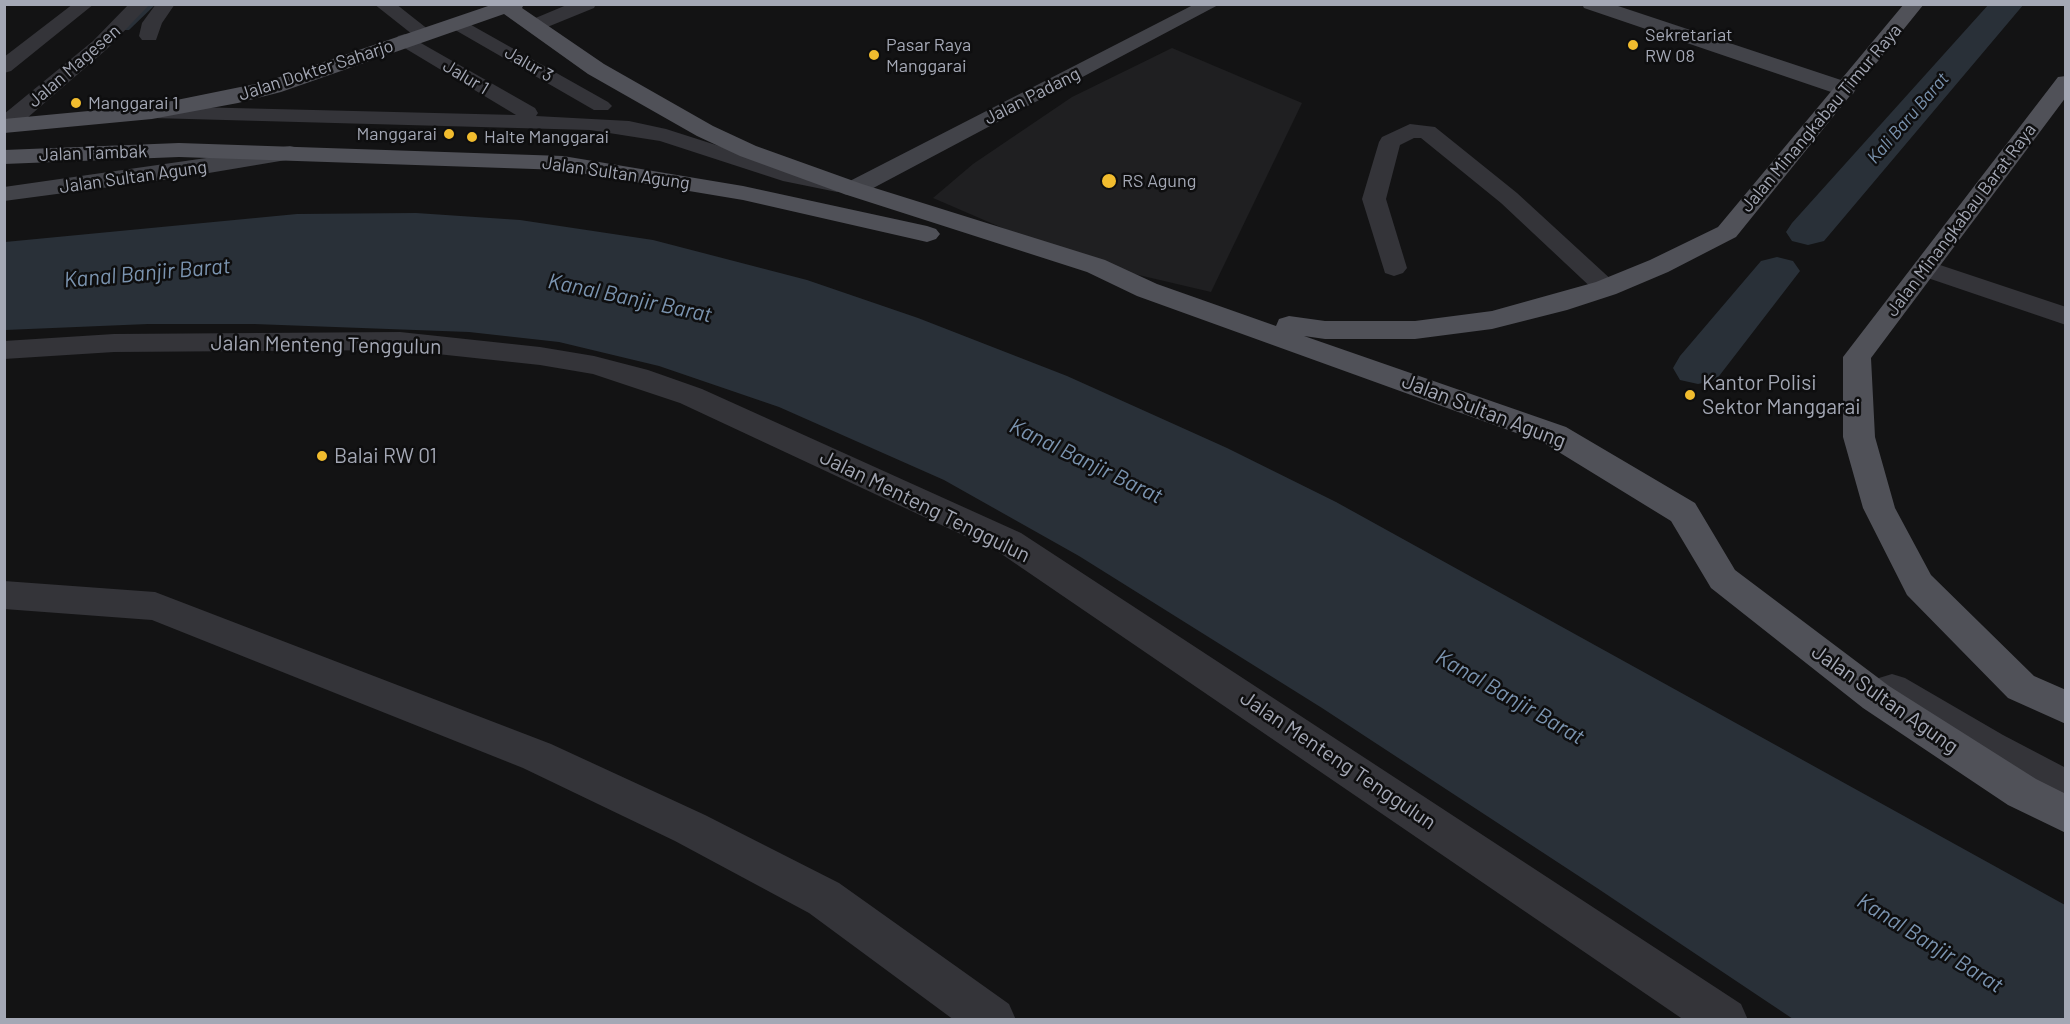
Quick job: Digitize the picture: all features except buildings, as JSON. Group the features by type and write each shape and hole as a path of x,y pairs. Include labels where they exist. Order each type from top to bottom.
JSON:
{"main road":[{"name":"Jalan Minangkabau Timur Raya","path":"1606,288 1659,266 1727,232 1915,4"},
{"name":"Jalan Dokter Saharjo","path":"4,126 152,112 273,87 420,35 454,33 511,6"},
{"name":"Jalan Sultan Agung","path":"511,6 533,26 596,69 709,140 748,151 853,189 1096,266 1147,290 1555,435 1683,512 1723,579 1876,697 2022,792 2066,816"},
{"name":"Jalan Minangkabau Barat Raya","path":"2021,687 1919,585 1884,518 1859,437 1857,357 2066,82"},
{"path":"657,178 684,173 701,165 709,140"},
{"name":"Jalan Tambak","path":"4,157 179,150 290,153"},
{"name":"Jalan Sultan Agung","path":"290,153 563,163 657,178 894,225 1088,279 1147,290"},
{"path":"1227,318 1325,330 1415,330 1492,320 1557,304 1606,288"},
{"path":"2021,687 2066,708"}],"street":[{"name":"Jalan Magesen","path":"4,105 117,4"},
{"name":"Jalan Magesen","path":"4,126 100,45 141,4"},
{"path":"149,36 152,23 166,4"},
{"path":"383,4 420,35"},
{"path":"1591,4 1845,89"},
{"name":"Jalan Padang","path":"853,189 1209,5"},
{"name":"Jalan Sultan Agung","path":"4,194 185,170 290,153"},
{"path":"1925,268 2066,317"},
{"name":"Jalan Menteng Tenggulun","path":"4,350 114,343 400,341 540,356 594,366 639,377 692,396 1009,542 1725,1020"},
{"path":"4,595 155,606 537,756 690,828 824,898 993,1020"}],"lane":[{"path":"533,26 587,4"},
{"path":"4,67 78,16"},
{"name":"Jalur 3","path":"454,33 601,106"},
{"name":"Jalur 1","path":"420,35 527,113"},
{"path":"547,100 566,112"},
{"path":"152,112 430,122 590,124 709,140"},
{"path":"1394,268 1374,199 1390,142 1410,131 1427,132 1509,198 1606,288"},
{"path":"1723,579 1862,672 1990,747 2066,787"},
{"path":"2021,687 2066,715"}],"shaded area":[{"name":"RS Agung","path":"1172,48 1302,103 1211,292 1130,273 1035,242 933,198 973,164 1072,97"}],"water":[{"name":"Kanal Banjir Barat","path":"416,213 520,220 653,240 807,280 918,318 1067,376 1227,448 1336,502 2065,905 2065,1019 1793,1019 1322,708 1079,556 944,480 779,407 659,366 559,342 469,332 254,324 148,324 5,330 5,242 297,214"}],"waterway":[{"path":"125,28 151,4"},
{"name":"Kali Baru Barat","path":"1808,232 2008,4"},
{"name":"Kali Baru Barat","path":"1698,368 1777,271"}],"place":[{"name":"Sekretariat RW 08","path":"1633,45"},
{"name":"Pasar Raya Manggarai","path":"874,55"},
{"name":"Manggarai 1","path":"76,103"},
{"name":"Manggarai","path":"449,134"},
{"name":"Halte Manggarai","path":"472,137"},
{"name":"RS Agung","path":"1109,181"},
{"name":"Kantor Polisi Sektor Manggarai","path":"1690,395"},
{"name":"Balai RW 01","path":"322,456"}]}
